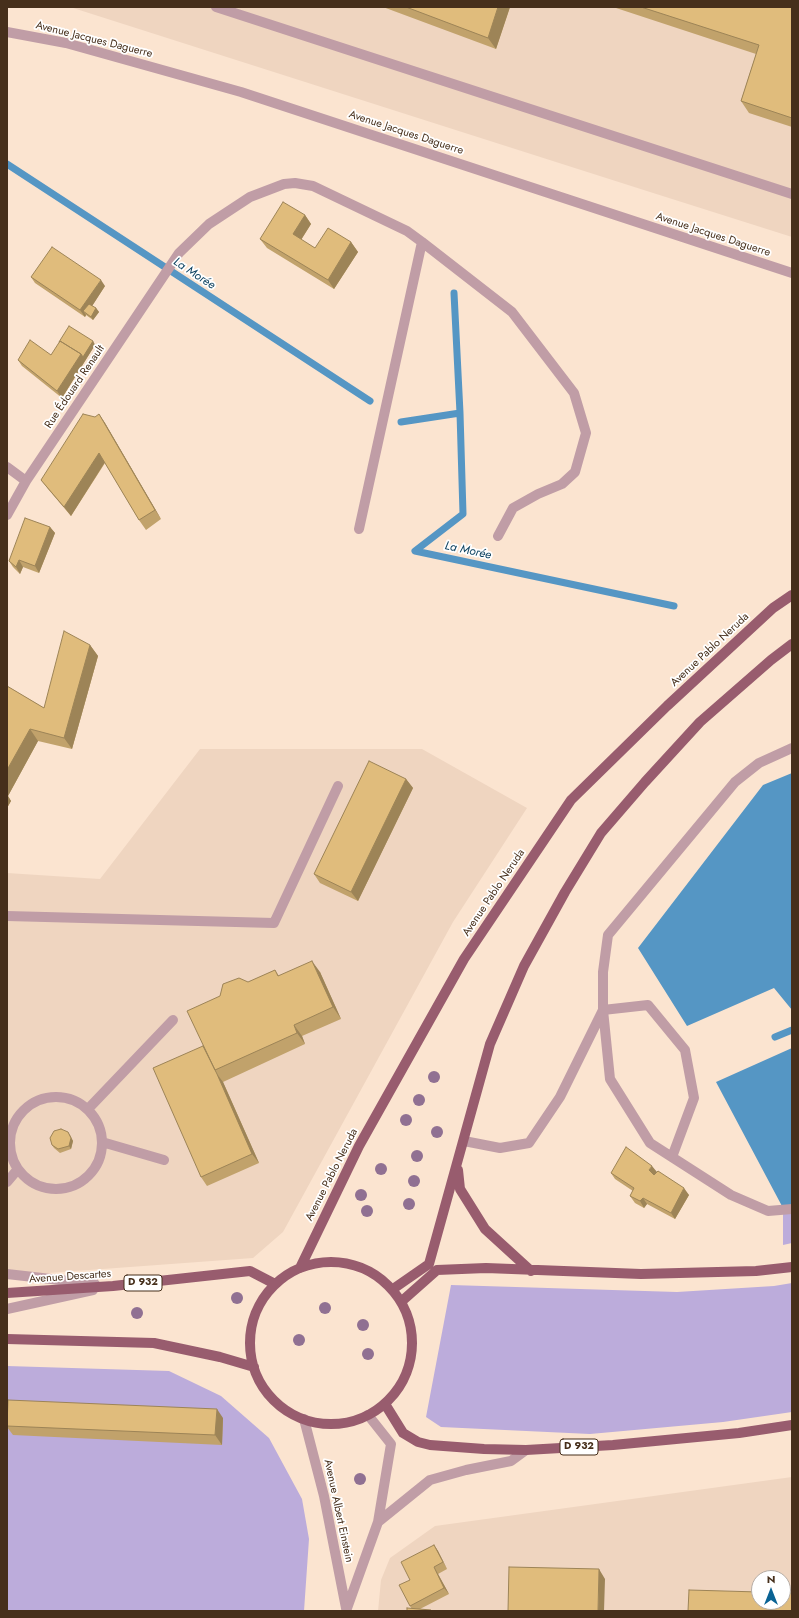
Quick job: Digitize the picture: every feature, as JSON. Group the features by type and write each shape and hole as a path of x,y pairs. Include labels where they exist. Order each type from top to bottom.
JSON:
{"main road":[{"name":"Avenue Pablo Neruda","path":"300,1268 359,1146 464,959 571,800 667,706 773,608 792,595"},
{"path":"393,1289 429,1264 458,1164 490,1044 524,966 565,892 601,834 645,782 700,722 771,660 792,644"},
{"path":"458,1164 460,1189 485,1229 532,1271"},
{"path":"324,1262 350,1263 373,1273 393,1289 402,1301 410,1322 413,1345 409,1367 400,1387 385,1404 368,1415 348,1422 326,1424 304,1419 287,1411 273,1399 261,1384 254,1367 250,1345 252,1322 261,1301 275,1284 300,1268 324,1262"},
{"path":"402,1301 438,1270 486,1268 532,1271 641,1274 756,1271 792,1267"},
{"name":"Avenue Descartes","path":"7,1293 113,1286 250,1271 275,1284"},
{"path":"7,1339 154,1343 220,1356 254,1367"},
{"name":"D 932","path":"385,1404 402,1433 418,1442 430,1445 526,1450 613,1445 739,1433 792,1425"}],"street":[{"path":"216,7 792,194"},
{"name":"Avenue Jacques Daguerre","path":"7,32 66,43 241,92 792,273"},
{"name":"Rue Édouard Renault","path":"7,515 26,482 179,253 209,224 250,197 284,184 295,182 313,186 407,231 422,242 512,312 574,393 586,433 575,472 562,484 538,494 513,508 498,536"},
{"path":"359,529 422,242"},
{"path":"7,467 26,482"},
{"path":"792,748 760,763 735,782 608,935 603,972 603,1010 610,1079 650,1143 731,1195 768,1211 792,1210"},
{"path":"7,916 274,923 338,786"},
{"path":"603,1010 648,1005 685,1050 694,1098 672,1157"},
{"path":"464,1141 500,1148 529,1143 560,1097 603,1010"},
{"path":"88,1109 173,1020"},
{"path":"49,1098 63,1098 76,1102 88,1109 98,1124 102,1142 100,1156 94,1169 84,1180 70,1187 56,1189 42,1187 28,1180 18,1169 12,1158 10,1146 11,1121 35,1102 49,1098"},
{"path":"102,1142 164,1160"},
{"path":"7,1182 18,1169"},
{"path":"7,1274 113,1286"},
{"path":"7,1309 113,1286"},
{"name":"Avenue Albert Einstein","path":"346,1610 378,1522 391,1444 368,1415"},
{"name":"Avenue Albert Einstein","path":"304,1419 324,1496 346,1610"},
{"path":"378,1522 430,1480 466,1470 511,1461 526,1450"}],"shaded area":[{"path":"70,7 792,7 792,237 650,192"},
{"path":"200,749 422,749 527,808 453,922 283,1232 253,1258 7,1276 7,873 100,879"},
{"path":"792,1207 792,1243 783,1245 783,1208"},
{"path":"792,1283 792,1412 723,1422 590,1434 441,1427 426,1417 451,1285 677,1292 774,1286"},
{"path":"7,1366 169,1371 221,1396 269,1438 302,1499 309,1539 304,1611 7,1611"},
{"path":"792,1477 792,1611 378,1611 381,1580 390,1558 435,1526"}],"water":[{"path":"792,773 792,1010 774,988 687,1026 638,948 763,785"},
{"path":"792,1048 792,1207 783,1208 716,1082"}],"building":[{"path":"406,7 498,7 488,38"},
{"path":"641,7 792,7 792,118 741,101 759,45"},
{"path":"283,202 305,215 293,234 315,248 328,228 351,242 328,280 260,239"},
{"path":"52,247 101,280 80,310 31,277"},
{"path":"89,304 96,308 91,317 83,311"},
{"path":"69,326 93,341 83,357 81,354 60,341 59,342"},
{"path":"30,340 51,355 60,341 81,354 57,391 18,360"},
{"path":"83,414 95,417 99,414 155,510 139,520 99,453 64,507 41,480"},
{"path":"25,518 50,527 35,566 19,560 16,567 9,561"},
{"path":"64,631 90,645 64,738 30,729 7,770 7,686 44,708"},
{"path":"369,761 406,779 351,892 314,874"},
{"path":"312,961 333,1007 294,1025 297,1033 215,1070 187,1011 220,996 223,984 239,978 248,982 275,970 278,976"},
{"path":"203,1046 252,1154 201,1177 153,1068"},
{"path":"61,1129 68,1132 71,1138 69,1146 58,1149 52,1145 50,1138 54,1131"},
{"path":"626,1147 652,1166 649,1170 654,1175 658,1171 684,1188 671,1213 643,1198 640,1201 630,1196 634,1188 611,1173"},
{"path":"8,1400 217,1409 215,1435 7,1426"},
{"path":"434,1545 443,1562 434,1567 444,1588 410,1606 399,1585 410,1580 401,1562"},
{"path":"509,1567 599,1569 598,1611 508,1611"},
{"path":"689,1590 751,1592 751,1610 791,1610 792,1593 792,1611 688,1611"},
{"path":"407,1608 431,1610 431,1611 407,1611"}],"waterway":[{"name":"La Morée","path":"7,164 370,401"},
{"name":"La Morée","path":"454,293 460,413"},
{"name":"La Morée","path":"401,422 460,413 463,514 415,551 674,606"},
{"name":"La Morée","path":"775,1037 792,1030"}]}
